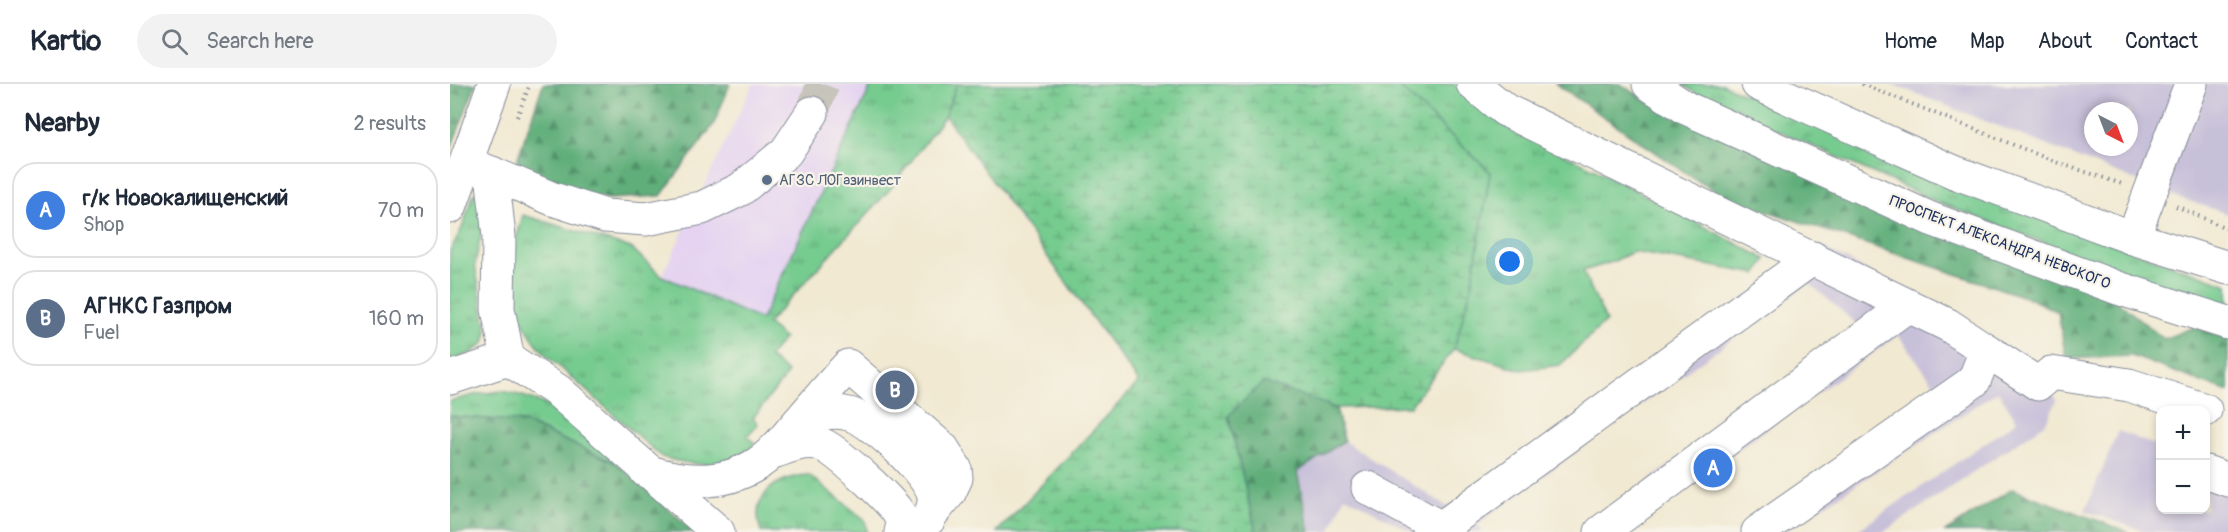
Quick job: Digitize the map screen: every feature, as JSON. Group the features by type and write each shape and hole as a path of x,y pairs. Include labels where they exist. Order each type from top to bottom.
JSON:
{"main road":[{"path":"450,207 479,168 494,84"},
{"path":"1473,84 1505,110 1948,325 2038,384 2051,373 2129,385 2190,406"},
{"name":"ПРОСПЕКТ АЛЕКСАНДРА НЕВСКОГО","path":"1649,84 1686,108 1931,219 2118,288 2228,323"},
{"path":"1758,84 1954,172 2133,238 2228,268"},
{"path":"2133,238 2150,194 2179,88"},
{"path":"479,168 554,199 605,216 646,219 702,208 741,189 786,153 812,113"},
{"path":"479,168 500,237 498,309 508,359 558,391 646,471 718,532"},
{"path":"1368,488 1445,530 1813,258"},
{"path":"1600,532 1907,306"},
{"path":"1758,532 1974,381 1986,350"},
{"path":"450,378 508,359"},
{"path":"646,471 670,479 699,482 741,473 758,464 773,452 848,366 944,449 955,468 956,478 950,493 916,528"},
{"path":"799,422 821,413 849,414 868,423 916,466 925,478 933,495 934,504 916,528"},
{"path":"2210,413 2228,418"},
{"path":"773,452 800,443 810,442 822,445 835,453 885,497 900,516 903,525 916,528"},
{"path":"2210,474 2228,480"}],"path":[{"path":"1863,84 2056,162 2150,194 2228,229"}],"shaded area":[{"name":"АГЗС ЛОГазинвест","path":"753,84 872,84 761,320 662,276"},
{"path":"1892,84 2228,84 2228,214 2174,196"},
{"path":"1820,245 2032,362 2057,400 2045,424 1884,532 1855,532 2017,421 1998,391 1784,532 1735,532 1937,388 1898,335 1623,532 1578,532 1860,327 1809,283 1477,524 1483,532 1412,532 1345,496 1330,532 1310,532 1297,472 1344,441 1448,507"},
{"path":"2118,431 2156,445 2156,514 2210,514 2210,464 2228,471 2228,532 2146,532 2085,511"}],"green space":[{"path":"450,84 476,84 450,151"},
{"path":"543,84 730,84 714,124 661,196 609,199 574,192 516,163"},
{"path":"872,84 957,84 945,116 891,188 767,324 784,338 769,357 788,373 753,418 758,424 747,436 755,444 740,457 721,463 682,462 662,457 546,355 522,321 512,289 512,272 517,235 523,215 631,248 662,276 761,320"},
{"path":"957,84 1396,84 1490,172 1471,288 1454,349 1410,406 1336,408 1263,382 1228,416 1256,532 997,532 1139,382 945,116"},
{"path":"1396,84 1454,84 1516,131 1597,170 1766,259 1757,274 1633,252 1612,262 1583,271 1606,321 1560,365 1521,370 1454,349 1471,288 1490,172"},
{"path":"1556,84 1620,84 1653,104 2113,298 2164,339 2194,327 2228,338 2228,392 2132,356 2066,359 2058,312 2031,299 1725,197"},
{"path":"1682,84 1722,84 1950,186 2228,285 2228,307 2124,273 1940,203 1697,94"},
{"path":"477,192 485,214 475,265 487,331 484,343 471,353 450,361 450,251 462,228 473,195"},
{"path":"1263,381 1336,408 1344,441 1297,472 1310,532 1256,532 1228,415"},
{"path":"503,391 540,402 554,409 578,426 616,463 523,422 450,416 450,401"},
{"path":"450,416 523,422 616,463 695,532 450,532"},
{"path":"809,475 865,520 867,532 761,532 758,519 759,508 768,491 785,480"},
{"path":"2012,489 2129,532 1945,532"}],"tunnel":[{"path":"812,113 823,84"}],"place":[{"name":"АГЗС ЛОГазинвест","path":"767,180"},
{"name":"АГНКС Газпром","path":"895,390"},
{"name":"г/к Новокалищенский","path":"1713,468"}]}
